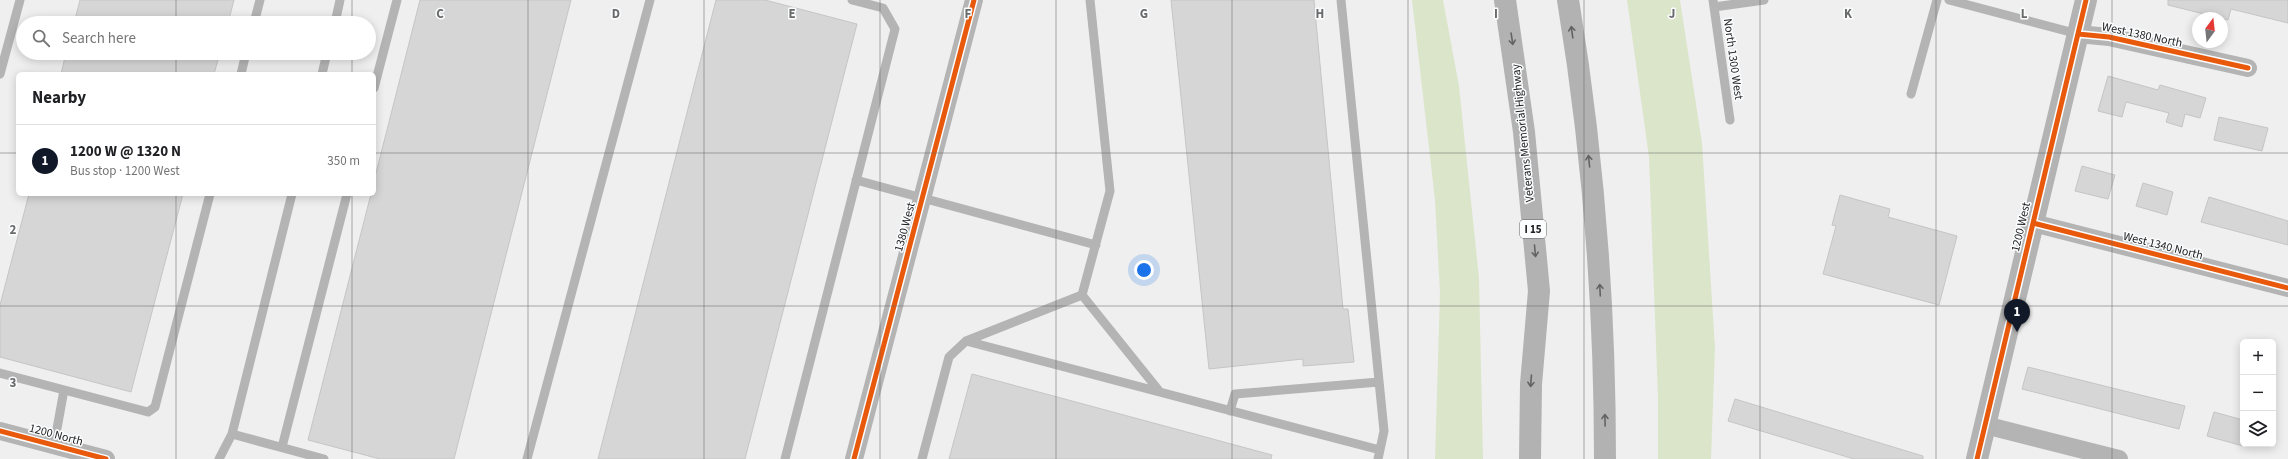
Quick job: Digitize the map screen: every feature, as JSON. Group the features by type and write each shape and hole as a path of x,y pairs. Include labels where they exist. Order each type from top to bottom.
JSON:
{"highway":[{"name":"Veterans Memorial Highway","path":"1505,0 1524,132 1538,291 1531,384 1530,459"},
{"path":"1568,0 1583,105 1595,218 1602,335 1605,459"}],"street":[{"name":"1380 West","path":"854,459 974,0"},
{"name":"1200 West","path":"1977,459 2086,0"},
{"name":"West 1380 North","path":"2078,34 2109,37 2248,68"},
{"name":"West 1340 North","path":"2033,223 2288,288"},
{"path":"1986,425 2119,459"},
{"name":"1200 North","path":"0,431 52,452 106,459"}],"lane":[{"path":"0,74 20,0"},
{"path":"256,16 260,0"},
{"path":"337,16 340,0"},
{"path":"376,80 397,0"},
{"path":"527,459 650,0"},
{"path":"786,459 895,29 883,8 852,0"},
{"path":"1082,295 1110,191 1090,0"},
{"path":"966,341 1230,411 1379,454 1384,431 1341,0"},
{"path":"1713,3 1761,0"},
{"path":"1911,94 1937,0"},
{"name":"West 1380 North","path":"1949,0 2078,34"},
{"name":"North 1300 West","path":"1713,3 1730,120"},
{"path":"241,72 244,60"},
{"path":"322,72 325,60"},
{"path":"856,180 1096,245"},
{"path":"0,373 148,412 155,407 209,196"},
{"path":"219,459 232,434 292,196"},
{"path":"282,448 346,196"},
{"path":"922,459 949,357 966,341 1082,295"},
{"path":"1082,295 1160,392"},
{"path":"1230,411 1235,394 1379,382"},
{"path":"52,452 64,390"},
{"path":"232,434 324,459"}],"green space":[{"path":"1412,0 1443,0 1459,86 1479,278 1483,459 1435,459 1440,293 1435,200"},
{"path":"1627,0 1680,0 1702,143 1715,348 1711,459 1658,459 1658,399 1649,157"}],"building":[{"path":"80,0 234,0 230,16 76,16"},
{"path":"420,0 571,0 454,459 380,459 308,440 370,196 376,196 376,173"},
{"path":"716,0 765,0 857,24 745,459 598,459"},
{"path":"1171,0 1314,0 1343,309 1348,309 1354,362 1303,366 1303,359 1209,369"},
{"path":"2168,0 2288,0 2288,23 2231,9 2228,20 2228,12 2196,12 2168,5"},
{"path":"64,60 218,60 215,72 61,72"},
{"path":"2108,76 2158,90 2160,85 2206,98 2200,118 2185,114 2182,127 2166,122 2169,113 2126,102 2122,117 2098,111"},
{"path":"2219,117 2268,128 2262,151 2214,140"},
{"path":"2082,166 2115,175 2108,199 2075,191"},
{"path":"2143,183 2173,192 2167,215 2136,206"},
{"path":"1840,195 1890,209 1888,217 1957,236 1939,305 1823,274 1836,226 1832,225"},
{"path":"28,196 182,196 131,392 0,357 0,305"},
{"path":"2209,197 2288,221 2288,245 2201,222"},
{"path":"2028,367 2185,406 2179,429 2022,389"},
{"path":"972,374 1272,455 1271,459 949,459"},
{"path":"1735,399 1923,456 1923,459 1854,459 1728,421"},
{"path":"2214,412 2240,419 2240,445 2207,436"}],"cycle path":[{"path":"854,459 974,0"},
{"path":"1977,459 2086,0"},
{"path":"2078,34 2109,37 2248,68"},
{"path":"2033,223 2288,288"},
{"path":"0,431 106,459"}],"place":[{"name":"1200 W @ 1320 N","path":"2017,332"}]}
